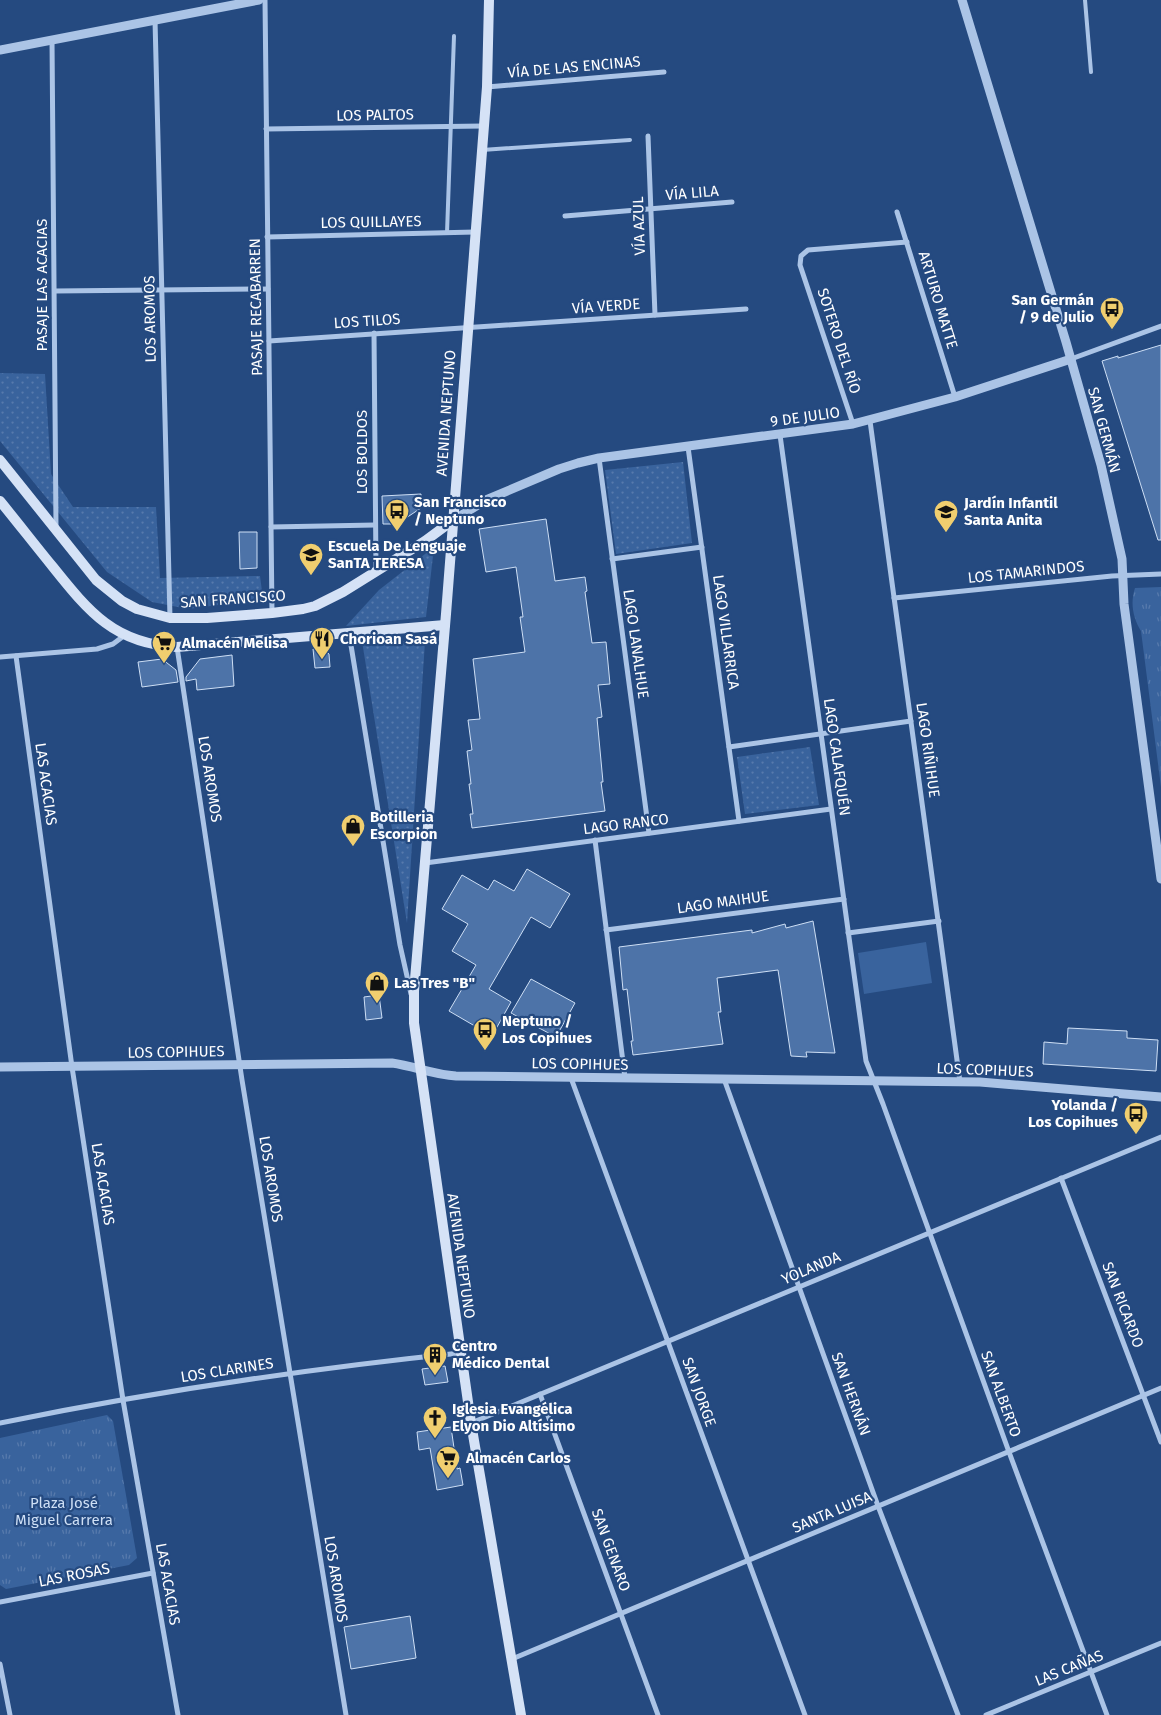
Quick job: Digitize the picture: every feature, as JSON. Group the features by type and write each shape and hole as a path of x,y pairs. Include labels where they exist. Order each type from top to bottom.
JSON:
{"main road":[{"name":"AVENIDA NEPTUNO","path":"489,0 484,126 445,624 424,863 414,1008 415,1039 419,1069 470,1423 521,1715"},
{"name":"SAN FRANCISCO","path":"0,460 96,580 108,591 138,609 170,618 200,618 303,609 329,600 425,541 452,521"},
{"path":"0,501 88,609 112,628 150,644 177,646 445,624"}],"street":[{"path":"0,50 259,0"},
{"name":"PASAJE RECABARREN","path":"264,0 272,613"},
{"name":"SAN GERMÁN","path":"962,0 1071,359 1101,465 1122,559 1124,604 1161,879"},
{"name":"LOS AROMOS","path":"155,20 170,618"},
{"name":"PASAJE LAS ACACIAS","path":"52,40 56,530"},
{"name":"VÍA DE LAS ENCINAS","path":"486,87 664,72"},
{"name":"LOS PALTOS","path":"266,129 484,126"},
{"name":"VÍA AZUL","path":"648,136 655,315"},
{"name":"VÍA LILA","path":"565,216 732,202"},
{"name":"ARTURO MATTE","path":"898,212 955,396"},
{"name":"LOS QUILLAYES","path":"268,237 475,232"},
{"name":"SOTERO DEL RÍO","path":"853,424 800,265 801,256 808,250 907,242"},
{"path":"55,291 268,289"},
{"name":"VÍA VERDE","path":"468,327 746,309"},
{"name":"9 DE JULIO","path":"452,521 486,500 578,463 599,458 780,435 870,421 1071,359 1161,326"},
{"name":"LOS TILOS","path":"269,341 468,327"},
{"name":"LOS BOLDOS","path":"374,334 376,571"},
{"name":"LAGO RIÑIHUE","path":"870,421 960,1082"},
{"name":"LAGO CALAFQUÉN","path":"780,435 866,1061 873,1082"},
{"name":"LAGO VILLARRICA","path":"688,447 739,821"},
{"name":"LAGO LANALHUE","path":"599,458 649,833"},
{"path":"271,527 375,525"},
{"path":"612,559 702,548"},
{"name":"LOS TAMARINDOS","path":"894,598 1122,575 1161,574"},
{"name":"AVENIDA NEPTUNO","path":"348,633 400,945 414,1008"},
{"path":"0,657 97,650 113,644 125,635"},
{"name":"LOS AROMOS","path":"177,646 240,1065 346,1715"},
{"name":"LAS ACACIAS","path":"16,656 72,1067 123,1400 178,1715"},
{"path":"729,747 911,721"},
{"name":"LAGO RANCO","path":"424,863 831,810"},
{"path":"595,840 625,1078"},
{"name":"LAGO MAIHUE","path":"606,930 844,899"},
{"path":"848,933 939,921"},
{"name":"LOS COPIHUES","path":"0,1067 392,1063 445,1076 1005,1083 1161,1097"},
{"name":"SAN JORGE","path":"571,1078 805,1715"},
{"name":"SAN HERNÁN","path":"724,1080 878,1506 958,1715"},
{"name":"SAN ALBERTO","path":"873,1082 1108,1715"},
{"name":"YOLANDA","path":"470,1423 1161,1137"},
{"name":"SAN RICARDO","path":"1061,1178 1161,1442"},
{"name":"LOS CLARINES","path":"0,1423 123,1400 289,1374 460,1353"},
{"name":"SANTA LUISA","path":"512,1659 1161,1388"},
{"name":"SAN GENARO","path":"540,1394 658,1715"},
{"name":"LAS ROSAS","path":"0,1602 154,1573"},
{"name":"LAS CAÑAS","path":"986,1715 1161,1643"},
{"path":"0,1664 10,1715"}],"lane":[{"path":"1085,0 1091,72"},
{"path":"447,233 454,36"},
{"path":"482,150 630,140"}],"green space":[{"path":"0,373 45,374 51,474 73,507 156,507 160,578 260,576 263,599 188,609 152,602 107,572 0,441"},
{"path":"683,462 692,543 616,554 605,470"},
{"path":"434,547 426,617 346,626 379,590"},
{"path":"1161,587 1161,787 1141,631 1134,616 1133,594 1135,588"},
{"path":"362,641 425,641 407,923"},
{"path":"810,747 819,805 745,814 737,757"},
{"path":"926,942 932,983 864,994 858,953"},
{"name":"Plaza José Miguel Carrera","path":"107,1415 113,1421 137,1558 129,1565 6,1589 0,1585 0,1438"}],"building":[{"path":"1161,345 1161,540 1158,540 1102,361"},
{"path":"421,494 421,508 397,524 383,524 382,496"},
{"path":"546,519 555,581 585,577 587,591 585,592 592,643 606,642 610,684 598,685 602,717 597,718 605,811 472,828 470,814 473,814 467,751 472,750 468,720 480,719 473,659 525,652 520,617 523,617 516,567 486,572 479,529"},
{"path":"239,532 257,532 257,568 240,569"},
{"name":"Chorioan Sasá","path":"322,648 329,654 330,667 315,668 313,649"},
{"path":"232,655 234,686 197,690 196,679 186,681 186,677 200,659"},
{"path":"162,659 176,670 178,682 142,687 138,662"},
{"path":"527,869 570,894 550,928 531,917 489,989 511,1002 492,1036 449,1011 476,965 452,951 468,924 442,909 462,875 488,890 494,880 514,891"},
{"path":"813,921 835,1053 806,1052 807,1057 791,1056 778,970 717,978 721,1012 718,1012 723,1044 633,1055 627,989 623,990 619,947 752,930 752,933 785,924 786,928"},
{"path":"531,979 575,1003 556,1037 511,1013"},
{"path":"379,995 382,1018 366,1020 364,997"},
{"path":"1068,1028 1127,1031 1127,1038 1158,1040 1156,1071 1043,1064 1044,1042 1067,1044"},
{"name":"Centro Médico Dental","path":"445,1366 448,1382 425,1385 422,1369"},
{"path":"451,1427 457,1469 460,1468 463,1485 437,1490 430,1448 419,1450 417,1432"},
{"path":"410,1616 416,1658 351,1669 344,1627"}],"place":[{"name":"San Germán / 9 de Julio","path":"1112,330"},
{"name":"San Francisco / Neptuno","path":"397,532"},
{"name":"Jardín Infantil Santa Anita","path":"946,533"},
{"name":"Escuela De Lenguaje SanTA TERESA","path":"311,576"},
{"name":"Chorioan Sasá","path":"322,660"},
{"name":"Almacén Melisa","path":"164,664"},
{"name":"Botilleria Escorpion","path":"353,847"},
{"name":"Las Tres \"B\"","path":"377,1004"},
{"name":"Neptuno / Los Copihues","path":"485,1051"},
{"name":"Yolanda / Los Copihues","path":"1136,1135"},
{"name":"Centro Médico Dental","path":"435,1376"},
{"name":"Iglesia Evangélica Elyon Dio Altísimo","path":"435,1439"},
{"name":"Almacén Carlos","path":"448,1479"}]}
